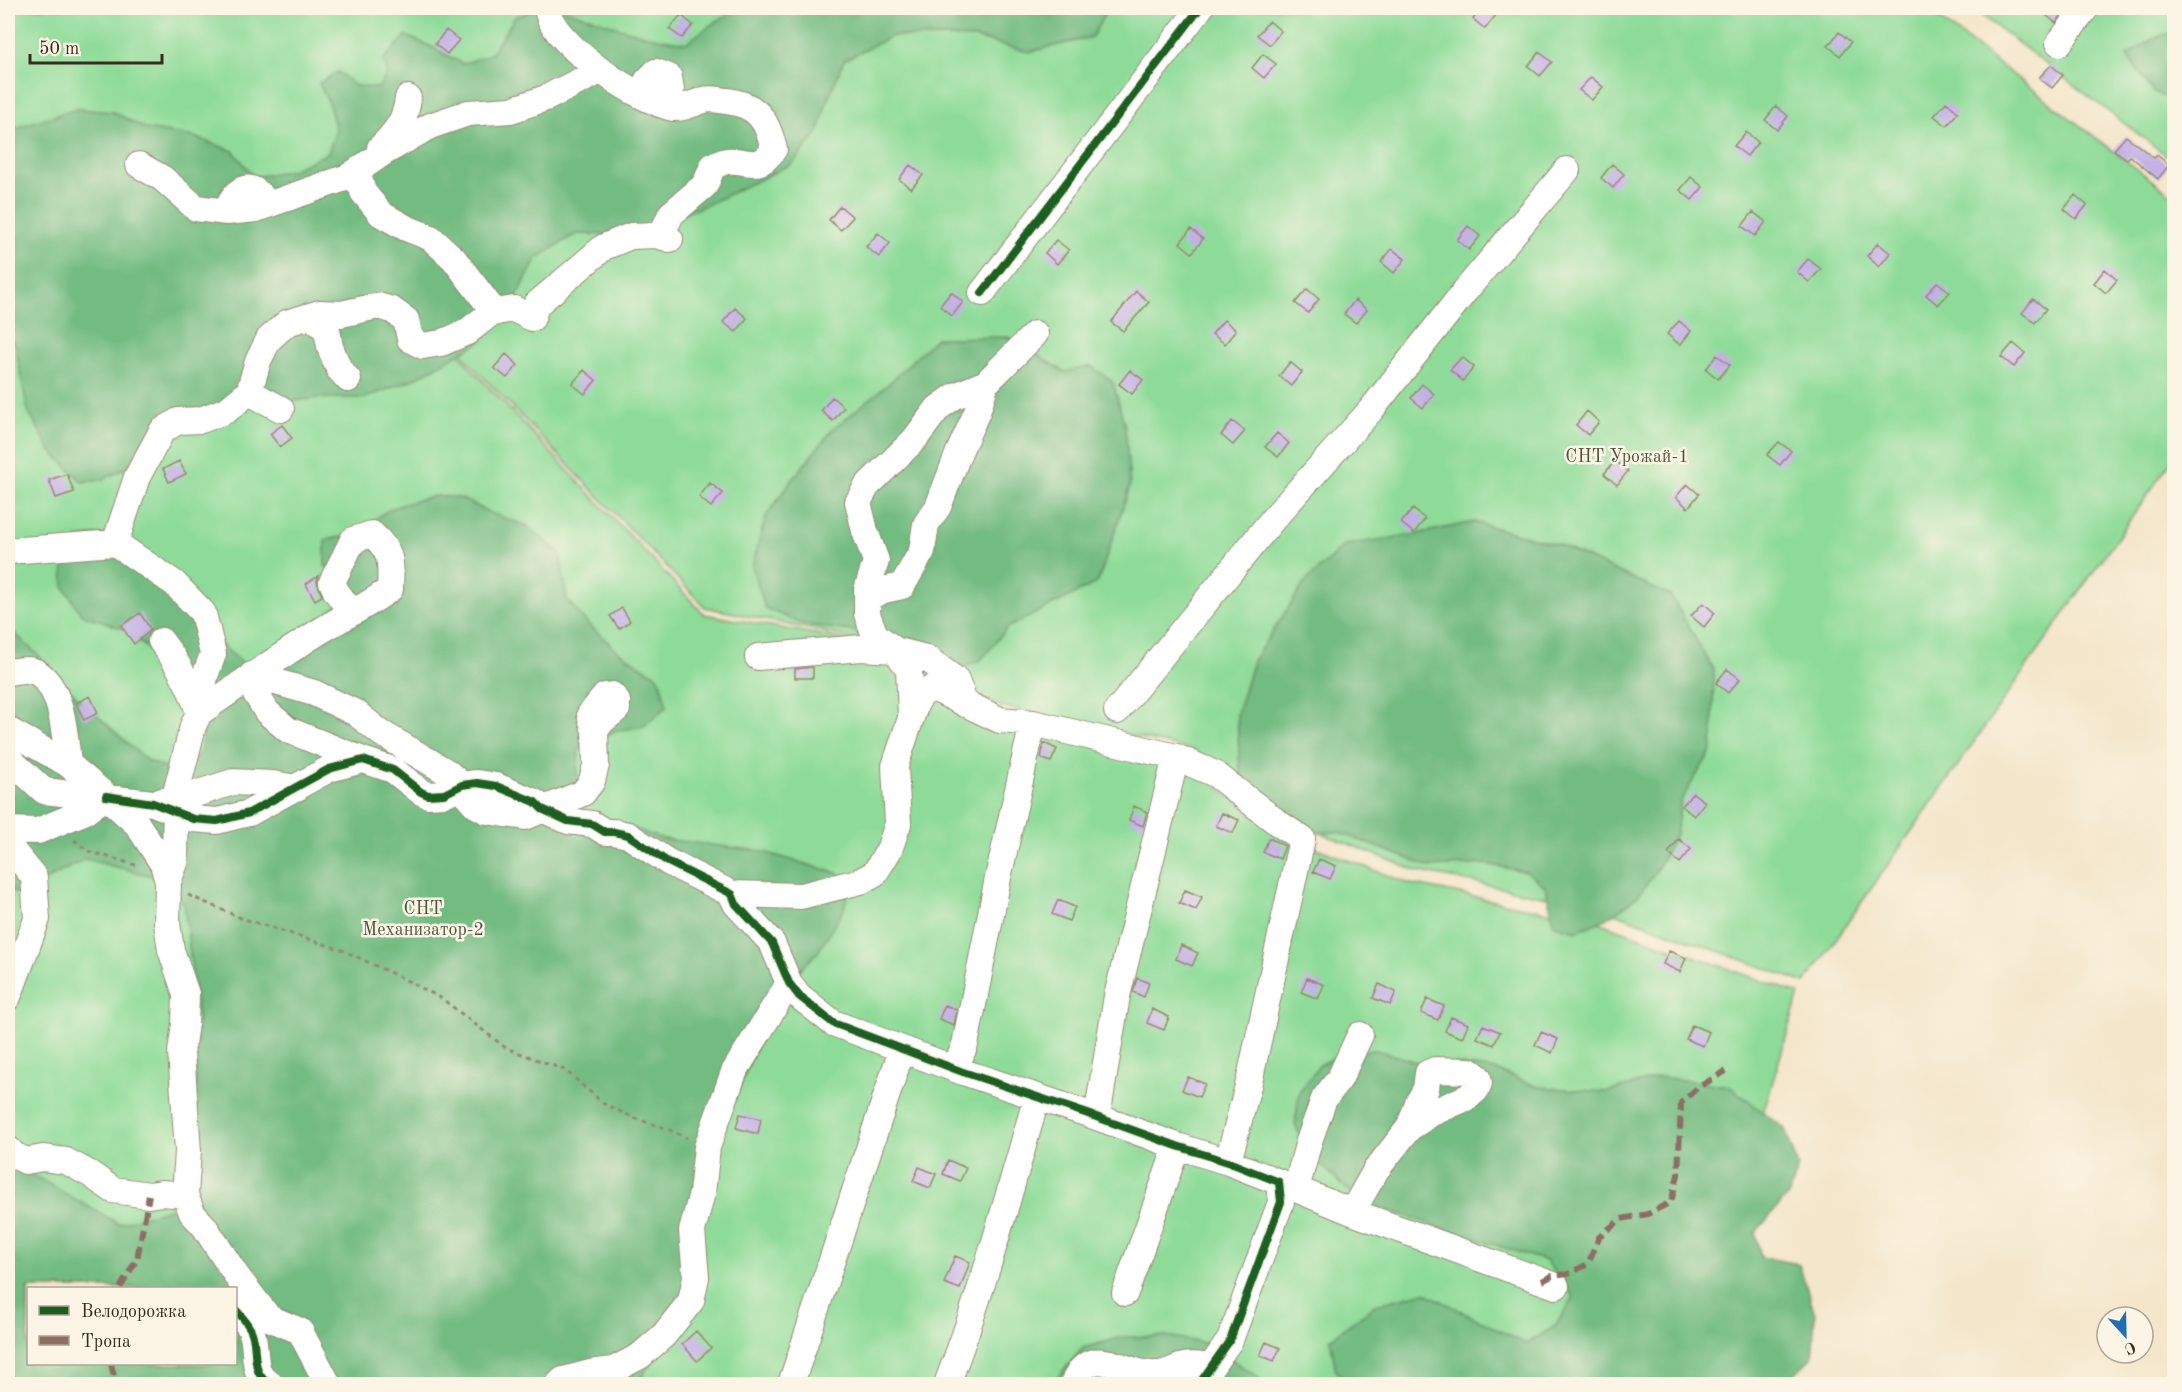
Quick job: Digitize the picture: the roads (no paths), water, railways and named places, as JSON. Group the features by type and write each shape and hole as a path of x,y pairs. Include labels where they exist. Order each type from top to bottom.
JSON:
{"street":[{"path":"115,543 137,477 162,431 178,421 201,420 227,410 249,392 258,361 269,339 287,323 320,313 341,314 378,306 392,310 406,320 410,339 423,346 441,343 467,332 491,314 514,309 532,318 537,304 604,247 631,236 665,238 671,214 705,184 713,166 726,161 758,164 768,158 774,149 770,132 760,114 742,103 707,99 675,108 651,100 600,71 561,34 548,18 547,8"},
{"path":"982,293 1200,8"},
{"path":"2060,43 2086,8"},
{"path":"139,165 162,178 196,208 227,212 256,209 348,177 430,126 468,113 511,110 546,98 600,71"},
{"path":"408,98 407,109 398,128 363,167 363,192 381,214 405,228 432,238 454,259 495,313"},
{"path":"1118,711 1273,519 1371,410 1465,291 1567,170"},
{"path":"311,316 327,330 330,347 339,369 348,379"},
{"path":"911,720 909,669 895,650 875,635 867,614 867,590 876,561 858,502 867,486 914,440 938,408 955,396 986,383 1035,334"},
{"path":"867,598 884,590 902,586 922,552 926,524 938,507 977,412 986,383"},
{"path":"249,392 281,409"},
{"path":"8,551 115,543 174,583 203,613 213,654 205,676 199,713 168,804 176,863 168,882"},
{"path":"199,713 314,635 352,613"},
{"path":"161,641 173,656 193,694 199,713"},
{"path":"758,657 861,648 895,650 926,658 956,680 966,704"},
{"path":"8,672 34,671 46,681 57,700 64,724 68,764"},
{"path":"250,677 267,712 288,730 393,770 421,792 428,795 444,794 462,785 477,783 496,786 535,802 545,810 568,821 592,824 604,832 628,836 668,862 732,894 801,896 861,881 875,873 889,850 898,824 895,766 916,703 922,693 933,688 1000,720 1033,723 1176,756 1215,774 1302,839 1250,1078 1228,1162"},
{"path":"250,677 314,693 356,712 381,733 447,772 462,785"},
{"path":"955,1069 965,1045 998,878 1033,723"},
{"path":"8,730 68,764 106,796 137,824 163,864 168,882 167,923 171,950 186,994 181,1052 188,1150 185,1195 192,1213 269,1318 300,1331 328,1384"},
{"path":"545,810 583,793 592,781 596,765 595,731"},
{"path":"1097,1117 1117,996 1176,756"},
{"path":"8,758 44,791 168,804 193,819 216,821 249,813 329,769 363,760"},
{"path":"168,804 233,782 297,788"},
{"path":"8,830 38,831 86,812 106,796"},
{"path":"8,844 34,877 37,919 8,997"},
{"path":"732,894 736,904 772,944 789,983 799,996 833,1023 955,1069 1228,1162 1352,1212 1556,1286"},
{"path":"559,1384 564,1380 590,1372 613,1370 640,1356 664,1335 691,1301 696,1277 692,1231 702,1192 707,1147 734,1072 789,983"},
{"path":"1073,1384 1080,1369 1088,1364 1100,1362 1117,1364 1128,1378 1157,1374 1182,1366 1205,1376 1230,1340 1281,1202 1309,1141 1324,1100 1340,1078 1360,1035"},
{"path":"791,1384 902,1049"},
{"path":"947,1384 960,1351 995,1240 1037,1097"},
{"path":"1352,1212 1376,1170 1409,1128"},
{"path":"1125,1293 1177,1146"},
{"path":"8,1149 26,1161 43,1158 66,1161 113,1190 149,1196 162,1193 185,1195"},
{"path":"217,1245 225,1287"},
{"path":"237,1311 252,1331 260,1375 270,1384"}],"park label":[{"name":"СНТ Урожай-1","path":"1627,456"},
{"name":"СНТ Механизатор-2","path":"423,918"}]}
